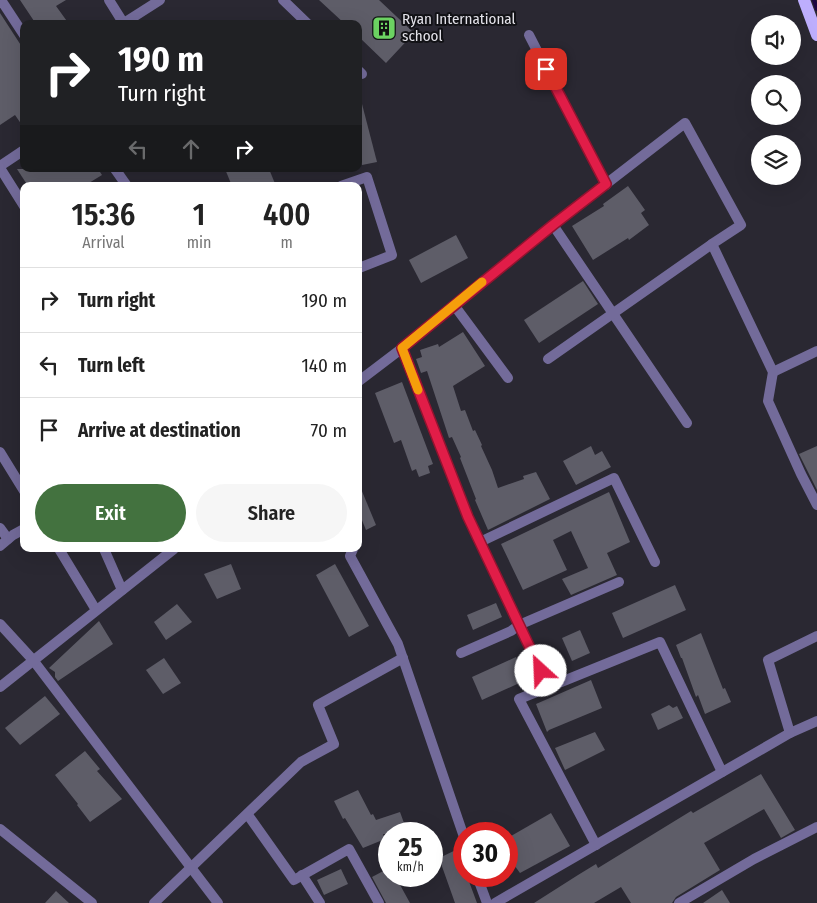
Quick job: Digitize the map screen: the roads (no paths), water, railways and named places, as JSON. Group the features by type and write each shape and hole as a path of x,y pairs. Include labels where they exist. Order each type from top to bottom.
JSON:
{"main road":[{"path":"804,0 817,36"}],"street":[{"path":"1,0 20,29"},
{"path":"109,0 122,20"},
{"path":"130,20 160,0"},
{"path":"283,0 304,20"},
{"path":"529,36 606,184"},
{"path":"362,379 553,225 686,123 741,225 548,359"},
{"path":"20,153 0,167 20,200"},
{"path":"353,182 367,177 392,255 362,267"},
{"path":"553,225 687,422"},
{"path":"712,244 773,372 768,401 817,505"},
{"path":"454,306 508,378"},
{"path":"402,348 468,517 548,686"},
{"path":"773,372 817,351"},
{"path":"0,452 20,484"},
{"path":"480,542 614,478 655,562"},
{"path":"0,528 4,543 20,532"},
{"path":"61,552 96,610"},
{"path":"105,552 122,590"},
{"path":"0,686 170,552"},
{"path":"352,552 350,556 398,644 459,822"},
{"path":"461,653 511,631 519,625 620,582"},
{"path":"0,624 33,660 218,903"},
{"path":"790,733 768,660 817,636"},
{"path":"596,845 519,699 660,642 722,772"},
{"path":"154,903 248,815 301,762 334,744 318,705 403,658"},
{"path":"496,903 790,733 817,721"},
{"path":"248,815 294,880 349,849 379,903"},
{"path":"679,903 754,859 817,827"},
{"path":"0,829 92,903"},
{"path":"302,875 320,903"},
{"path":"481,887 487,903"}],"waterway":[{"path":"814,0 817,9"}],"place":[{"name":"Ryan International school","path":"384,28"}]}
